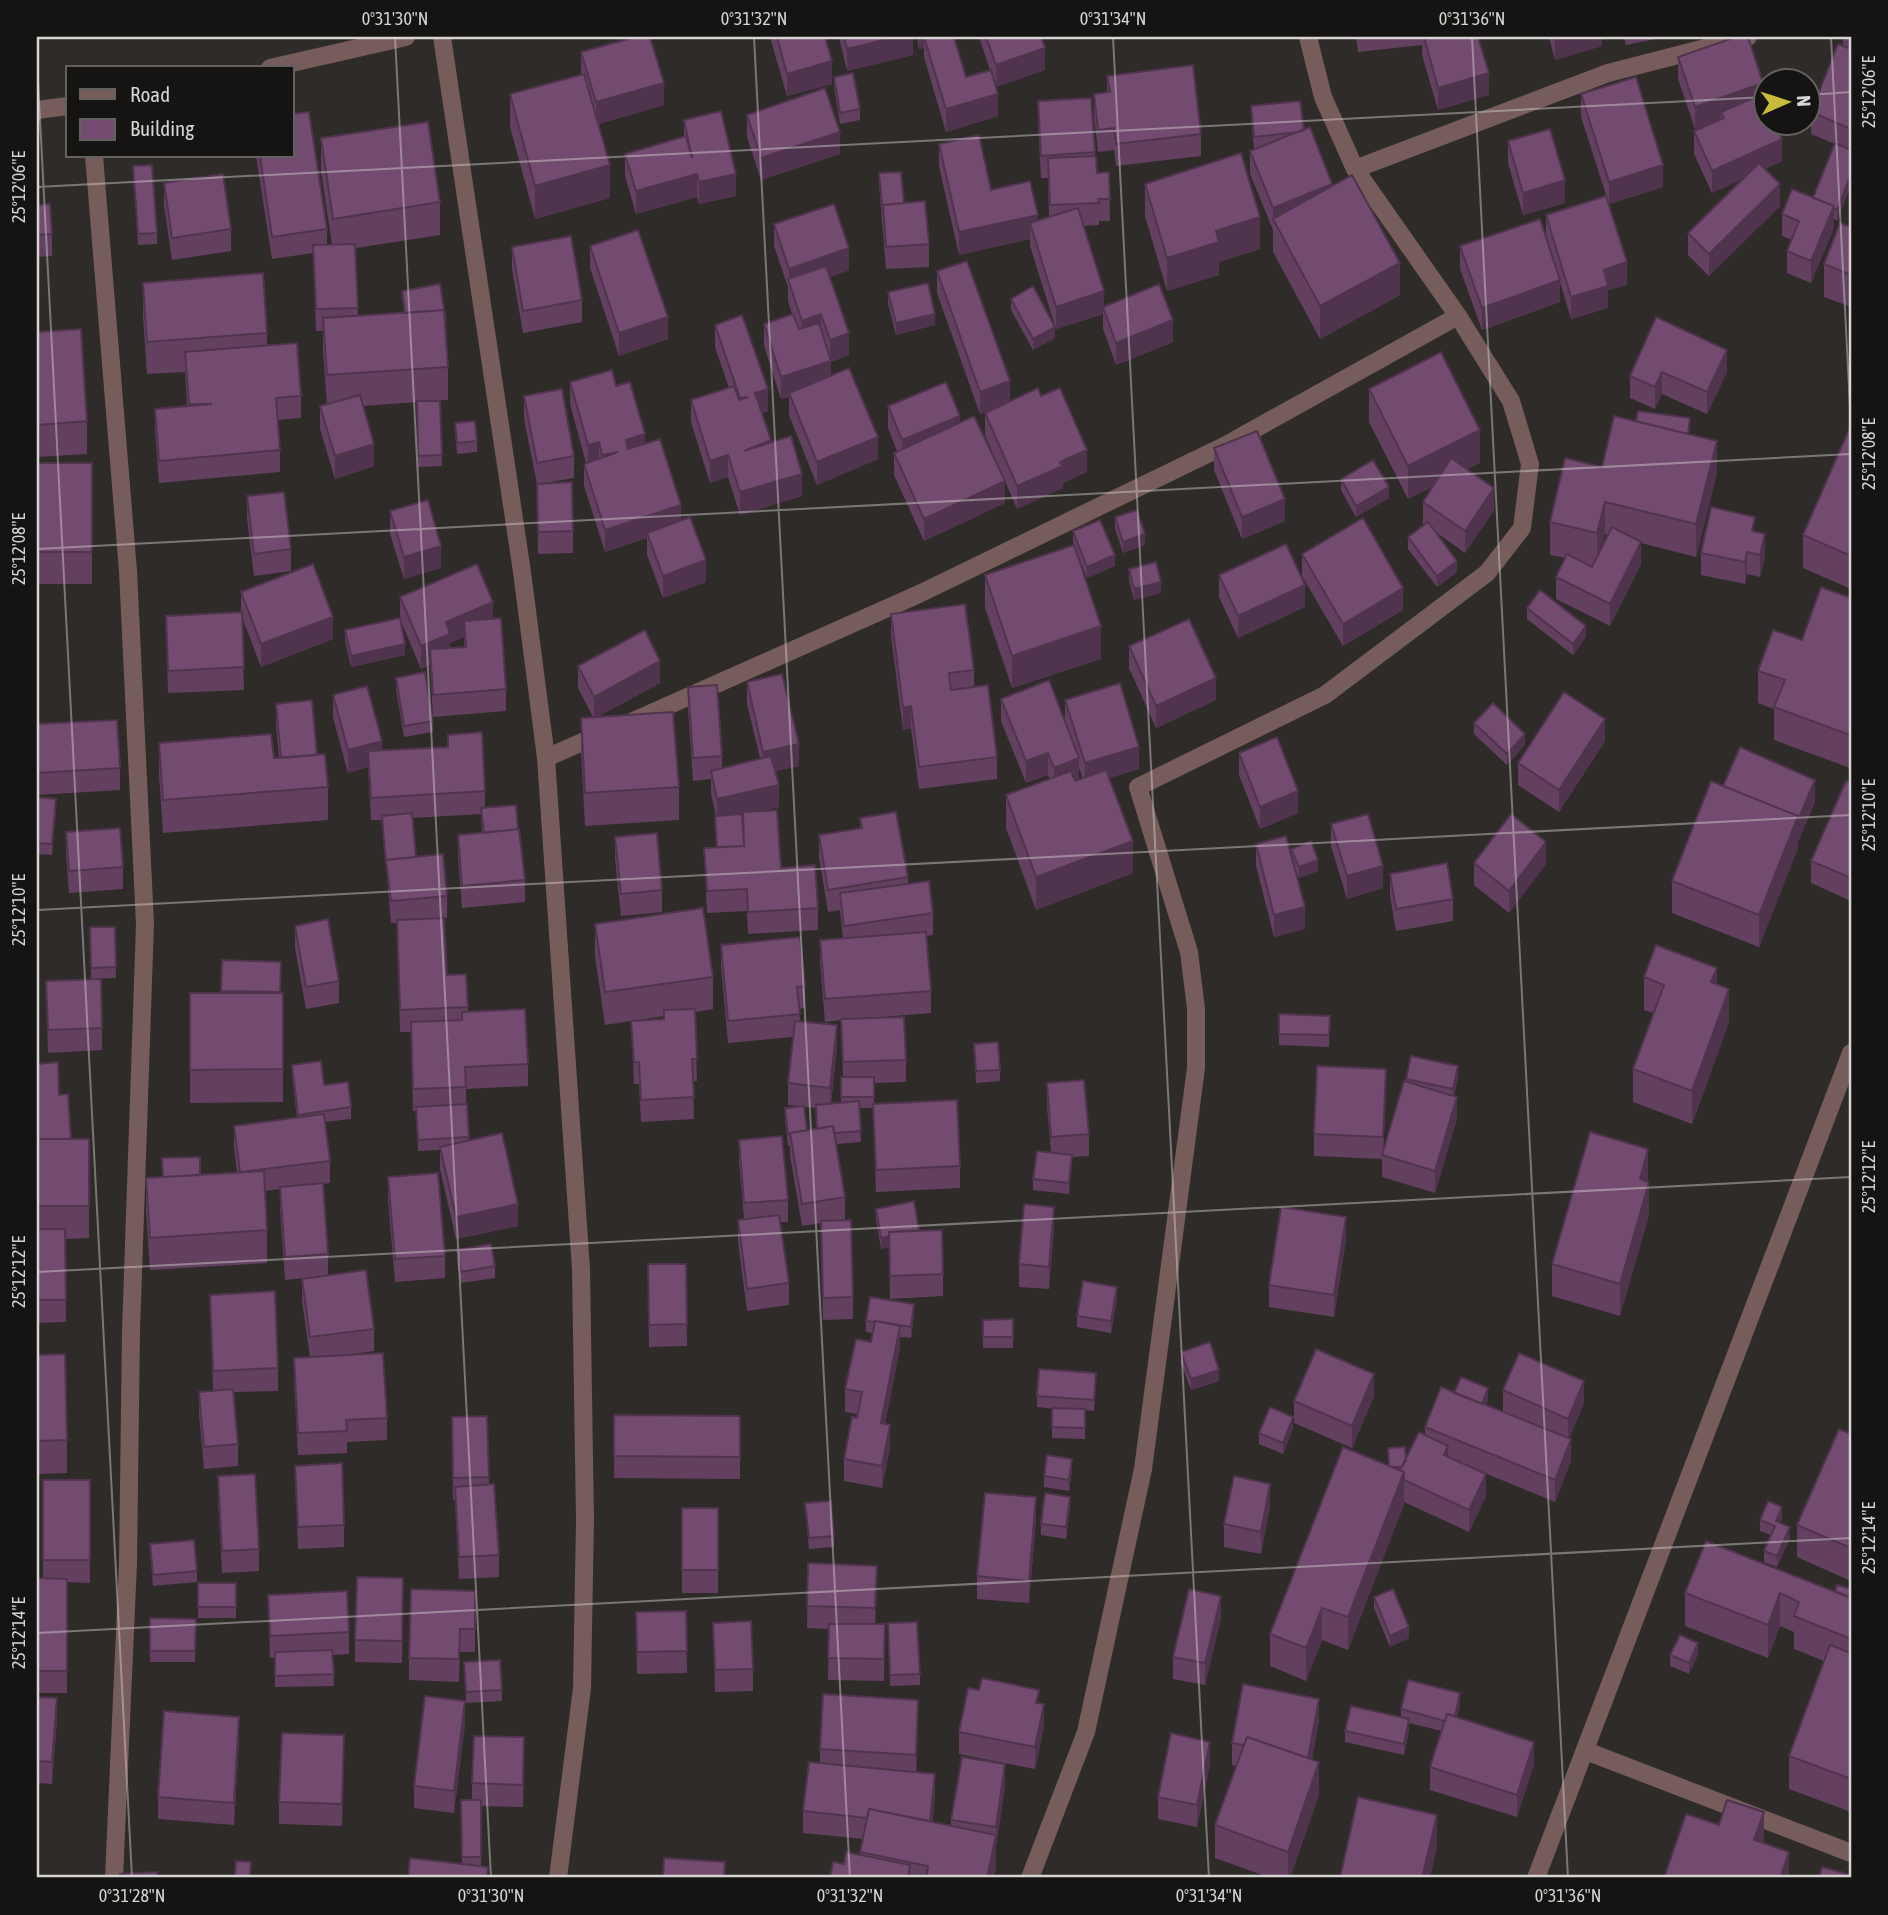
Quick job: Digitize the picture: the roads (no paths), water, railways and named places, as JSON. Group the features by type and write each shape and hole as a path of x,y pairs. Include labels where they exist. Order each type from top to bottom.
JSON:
{"street":[{"path":"279,66 406,37"},
{"path":"443,37 520,558 546,758 581,1269 585,1520 582,1688 558,1878"},
{"path":"1030,1878 1086,1732 1143,1469 1196,1068 1196,1009 1189,952 1138,786 1325,695 1487,573 1522,528 1530,464 1511,401 1458,316 1355,169 1323,97 1308,37"},
{"path":"1355,169 1608,74 1748,37"},
{"path":"37,110 66,106"},
{"path":"94,158 128,571 145,924 131,1331 128,1563 114,1878"},
{"path":"546,758 919,594 1226,446 1458,316"},
{"path":"1536,1878 1851,1053"},
{"path":"1586,1751 1851,1853"}]}
